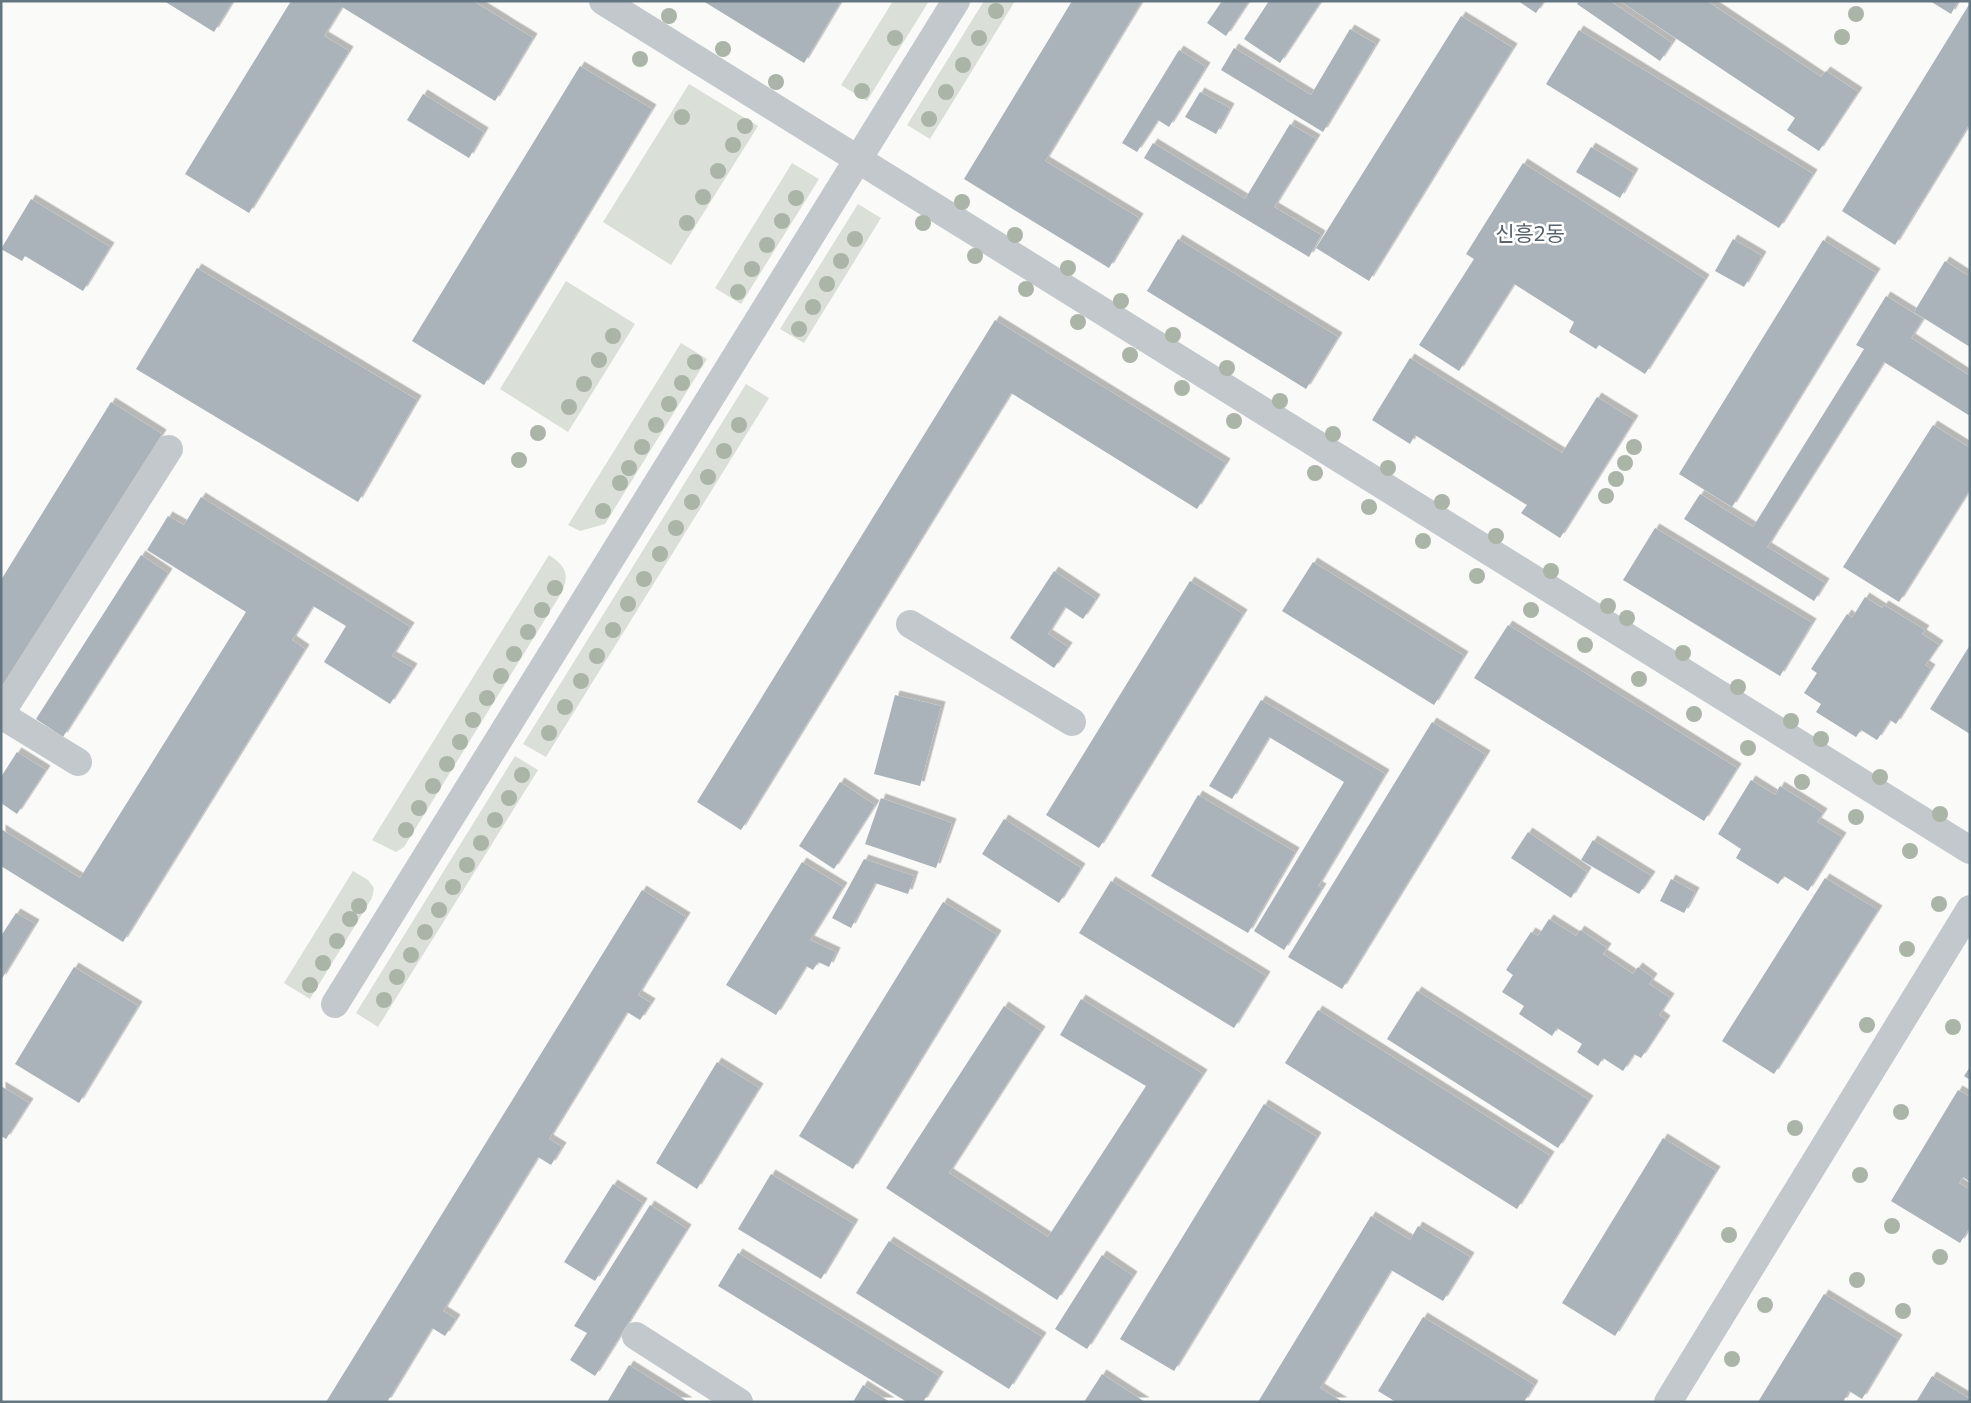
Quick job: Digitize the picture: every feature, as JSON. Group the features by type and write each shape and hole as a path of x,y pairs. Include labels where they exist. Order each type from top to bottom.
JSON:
{"street":[{"path":"603,1 1970,850"},
{"path":"335,1004 956,1"},
{"path":"78,762 1,714 169,449"},
{"path":"910,624 1072,722"},
{"path":"1668,1402 1970,909"},
{"path":"636,1336 739,1402"}],"shaded area":[{"path":"893,1 929,1 867,101 841,85"},
{"path":"984,1 1015,1 930,139 907,125"},
{"path":"689,84 758,126 671,265 603,222"},
{"path":"792,163 819,179 741,304 715,288"},
{"path":"858,204 881,218 804,343 780,329"},
{"path":"566,281 635,324 568,432 500,389"},
{"path":"681,343 707,359 605,524 580,531 568,525"},
{"path":"746,384 769,398 546,757 523,744"},
{"path":"549,555 559,563 566,575 562,592 404,847 396,852 372,840"},
{"path":"515,756 538,770 378,1027 356,1013"},
{"path":"353,871 368,880 374,888 372,898 310,999 284,983"}],"building":[{"path":"164,1 233,1 214,32"},
{"path":"291,1 473,1 533,38 495,101 342,7 324,36 349,51 249,213 185,174"},
{"path":"703,1 841,1 804,63"},
{"path":"1072,1 1142,1 1045,161 1139,218 1109,268 964,179"},
{"path":"1222,1 1249,1 1226,36 1207,23"},
{"path":"1269,1 1321,1 1280,63 1244,39"},
{"path":"1518,1 1544,1 1536,13"},
{"path":"1579,1 1610,1 1672,43 1660,61 1577,4"},
{"path":"1620,1 1707,1 1821,77 1826,71 1858,92 1819,151 1787,130 1795,118"},
{"path":"1930,1 1958,1 1951,14"},
{"path":"1970,3 1970,123 1895,245 1842,211"},
{"path":"1461,16 1513,48 1369,281 1316,248"},
{"path":"1350,29 1376,44 1323,132 1221,70 1234,48 1311,95"},
{"path":"1579,30 1813,174 1779,228 1546,84"},
{"path":"1179,50 1206,67 1169,127 1158,120 1137,152 1122,143"},
{"path":"580,66 652,109 484,385 412,341"},
{"path":"1200,92 1230,108 1216,134 1185,117"},
{"path":"423,94 484,132 469,158 407,120"},
{"path":"1290,124 1316,139 1274,207 1321,235 1309,257 1144,158 1153,143 1245,199"},
{"path":"1591,147 1634,173 1620,198 1576,172"},
{"path":"1523,163 1705,279 1645,374 1599,345 1596,349 1569,332 1574,322 1514,284 1459,371 1419,345 1474,259 1466,254"},
{"path":"31,199 110,247 83,291 25,256 22,261 1,249"},
{"path":"1178,239 1338,337 1306,389 1147,291"},
{"path":"1733,239 1762,256 1744,287 1715,271"},
{"path":"1823,240 1876,273 1732,507 1679,474"},
{"path":"1945,261 1970,277 1970,347 1914,312"},
{"path":"197,268 417,400 358,502 136,369"},
{"path":"1886,296 1923,319 1911,338 1970,376 1970,416 1884,362 1767,547 1825,583 1814,601 1684,519 1700,494 1753,527 1864,349 1856,345"},
{"path":"995,320 1226,463 1197,509 1011,393 741,830 697,802"},
{"path":"1410,358 1562,453 1597,397 1634,420 1560,538 1521,513 1527,505 1415,435 1410,444 1372,420"},
{"path":"111,402 162,434 4,693 1,691 1,580"},
{"path":"1933,425 1970,448 1970,489 1899,602 1843,567"},
{"path":"201,497 410,627 392,656 413,668 390,704 324,662 346,626 313,606 292,640 305,649 123,942 1,866 1,829 80,878 246,612 147,550 168,516 184,525"},
{"path":"1655,528 1812,623 1780,676 1623,580"},
{"path":"141,555 168,573 63,737 36,719"},
{"path":"1313,562 1464,656 1434,705 1282,611"},
{"path":"1054,571 1096,599 1083,619 1065,607 1048,634 1068,647 1054,668 1010,638"},
{"path":"1190,581 1243,614 1099,848 1046,815"},
{"path":"1865,597 1882,608 1884,605 1925,630 1922,634 1939,645 1925,665 1931,669 1896,724 1890,720 1877,740 1861,730 1856,737 1816,712 1821,704 1804,693 1817,673 1811,669 1847,614 1852,618"},
{"path":"1508,625 1737,768 1704,821 1474,678"},
{"path":"1970,645 1970,734 1930,709"},
{"path":"895,695 941,706 920,786 874,774"},
{"path":"1261,700 1385,774 1318,886 1322,888 1284,950 1254,931 1344,782 1269,737 1232,799 1209,786"},
{"path":"1432,722 1486,755 1342,989 1288,957"},
{"path":"17,752 46,770 17,814 1,803 1,777"},
{"path":"1751,780 1775,795 1780,786 1823,813 1817,822 1842,837 1808,891 1784,876 1778,884 1736,858 1741,849 1718,834"},
{"path":"840,782 875,805 834,869 799,846"},
{"path":"1198,795 1295,852 1248,933 1151,876"},
{"path":"881,798 952,823 936,868 865,844"},
{"path":"1004,819 1081,868 1059,903 982,854"},
{"path":"1528,832 1587,872 1571,898 1511,858"},
{"path":"1593,840 1651,876 1639,894 1581,860"},
{"path":"864,859 914,876 908,894 875,883 851,928 832,918"},
{"path":"802,862 843,887 810,940 836,952 829,967 818,962 813,970 806,966 776,1015 726,985"},
{"path":"1825,878 1878,910 1774,1074 1722,1041"},
{"path":"1671,879 1695,892 1684,913 1660,901"},
{"path":"1111,881 1266,976 1234,1028 1079,933"},
{"path":"642,890 686,917 638,995 651,1003 640,1020 627,1012 549,1139 562,1147 551,1165 538,1157 443,1311 456,1319 445,1336 432,1328 387,1402 326,1402"},
{"path":"943,902 997,935 853,1169 799,1136"},
{"path":"16,913 35,924 1,980 1,936"},
{"path":"1549,919 1576,936 1580,930 1607,948 1603,954 1633,974 1638,967 1653,978 1649,984 1670,998 1659,1015 1666,1020 1641,1058 1634,1054 1623,1071 1603,1058 1598,1066 1577,1052 1582,1044 1557,1028 1552,1036 1519,1014 1524,1006 1502,992 1513,975 1506,970 1531,932 1538,936"},
{"path":"74,967 138,1006 79,1103 15,1064"},
{"path":"1417,991 1589,1100 1558,1148 1387,1039"},
{"path":"1081,999 1203,1074 1057,1300 886,1188 1004,1006 1041,1031 949,1173 1048,1237 1146,1086 1060,1035"},
{"path":"1318,1010 1550,1156 1517,1209 1285,1063"},
{"path":"717,1062 759,1088 697,1189 656,1163"},
{"path":"1970,1067 1970,1080 1964,1076"},
{"path":"1,1086 29,1103 6,1139 1,1136"},
{"path":"1958,1090 1970,1097 1970,1182 1963,1177 1959,1183 1970,1190 1970,1227 1960,1243 1891,1201"},
{"path":"1264,1104 1317,1137 1174,1371 1120,1339"},
{"path":"1663,1138 1716,1171 1615,1336 1562,1303"},
{"path":"771,1174 854,1224 821,1279 738,1229"},
{"path":"613,1184 643,1203 595,1281 564,1262"},
{"path":"650,1205 687,1229 595,1376 570,1360 587,1333 574,1326"},
{"path":"1371,1216 1410,1240 1418,1226 1470,1257 1443,1301 1391,1270 1320,1388 1343,1402 1258,1402"},
{"path":"889,1241 1042,1337 1009,1389 856,1293"},
{"path":"738,1253 939,1376 923,1402 907,1402 718,1286"},
{"path":"1102,1255 1133,1276 1087,1349 1055,1329"},
{"path":"1824,1294 1898,1339 1862,1399 1849,1391 1843,1402 1758,1402"},
{"path":"1423,1317 1534,1385 1524,1402 1396,1402 1378,1391"},
{"path":"629,1365 688,1402 607,1402"},
{"path":"1102,1374 1145,1402 1084,1402"},
{"path":"1932,1376 1970,1399 1970,1402 1916,1402"},
{"path":"863,1385 890,1402 853,1402"}],"district":[{"name":"신흥2동","path":"1530,232"}]}
